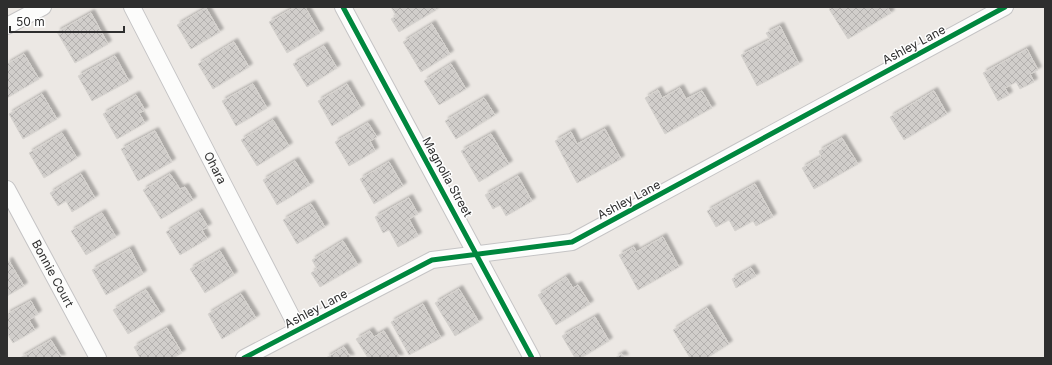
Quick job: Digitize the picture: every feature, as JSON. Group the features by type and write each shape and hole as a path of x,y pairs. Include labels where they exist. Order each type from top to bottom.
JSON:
{"street":[{"path":"7,26 43,7"},
{"name":"Ohara","path":"132,7 298,329"},
{"name":"Magnolia Street","path":"343,7 477,253 532,358"},
{"name":"Ashley Lane","path":"244,358 432,260 477,253 572,242 1005,7"},
{"name":"Bonnie Court","path":"7,189 98,358"}],"building":[{"path":"295,7 305,7 320,33 287,53 269,22"},
{"path":"391,7 434,7 436,10 399,32 391,19 396,16"},
{"path":"833,7 887,7 891,13 848,39 829,9"},
{"path":"206,8 220,32 191,49 177,25"},
{"path":"91,13 108,44 75,63 57,32"},
{"path":"432,24 450,54 421,72 403,42"},
{"path":"780,26 799,64 757,86 741,55 770,40 766,33"},
{"path":"234,42 249,67 213,89 198,64"},
{"path":"324,46 337,68 307,87 293,64"},
{"path":"1027,49 1038,70 1030,74 1034,82 1020,89 1016,82 1005,88 1009,95 998,101 983,73"},
{"path":"24,54 39,79 7,98 7,64"},
{"path":"115,56 129,81 92,101 78,76"},
{"path":"451,64 466,89 439,105 424,81"},
{"path":"253,84 267,108 236,126 222,101"},
{"path":"347,84 361,108 332,126 318,101"},
{"path":"680,88 686,99 702,91 712,108 665,134 645,98 658,90 662,98"},
{"path":"934,91 947,114 904,140 890,117"},
{"path":"42,94 57,119 23,139 9,114"},
{"path":"136,95 145,110 139,113 145,123 117,139 103,114"},
{"path":"484,98 495,115 456,139 445,121"},
{"path":"273,120 289,146 257,166 241,140"},
{"path":"368,123 377,137 370,141 375,151 349,166 335,142"},
{"path":"605,129 621,159 577,183 555,141 571,132 577,144"},
{"path":"155,131 172,162 138,181 121,149"},
{"path":"62,133 77,158 44,178 29,153"},
{"path":"491,134 509,164 479,182 461,151"},
{"path":"842,138 858,164 814,189 802,168 821,157 819,151"},
{"path":"295,161 310,185 277,205 263,180"},
{"path":"389,162 403,186 374,204 360,179"},
{"path":"81,174 95,198 72,212 66,201 58,206 50,193"},
{"path":"170,174 180,189 185,187 193,200 161,219 143,190"},
{"path":"518,176 532,201 506,216 500,205 493,209 485,195"},
{"path":"755,184 773,217 756,226 753,221 735,231 729,220 716,227 707,211"},
{"path":"409,198 418,214 409,219 418,236 398,247 389,230 383,233 375,217"},
{"path":"311,204 325,227 297,244 283,220"},
{"path":"199,212 208,227 202,230 207,239 180,255 166,232"},
{"path":"102,213 116,237 86,255 71,231"},
{"path":"663,237 679,267 638,290 619,255 634,247 636,252"},
{"path":"343,241 358,265 320,287 311,273 317,269 312,260"},
{"path":"130,249 143,274 106,295 92,270"},
{"path":"220,251 234,275 205,293 190,269"},
{"path":"9,261 24,286 7,296 7,262"},
{"path":"751,268 756,276 736,288 732,279"},
{"path":"566,277 573,288 578,285 590,304 556,325 538,295"},
{"path":"459,289 479,322 455,336 435,303"},
{"path":"146,290 161,314 128,334 113,310"},
{"path":"241,294 256,318 222,339 208,314"},
{"path":"31,301 38,314 29,320 35,330 13,343 7,333 7,314"},
{"path":"423,304 441,338 409,355 391,322"},
{"path":"707,308 729,344 707,358 690,358 673,330"},
{"path":"595,317 609,341 581,358 575,358 562,336"},
{"path":"167,328 182,353 173,358 140,358 134,347"},
{"path":"370,331 374,337 384,331 400,358 368,358 356,339"},
{"path":"51,340 62,358 20,358"},
{"path":"344,347 351,358 326,358"},
{"path":"622,354 625,358 615,358"}],"cycle path":[{"path":"343,7 532,358"},
{"path":"244,358 432,260 572,242 1005,7"}]}
